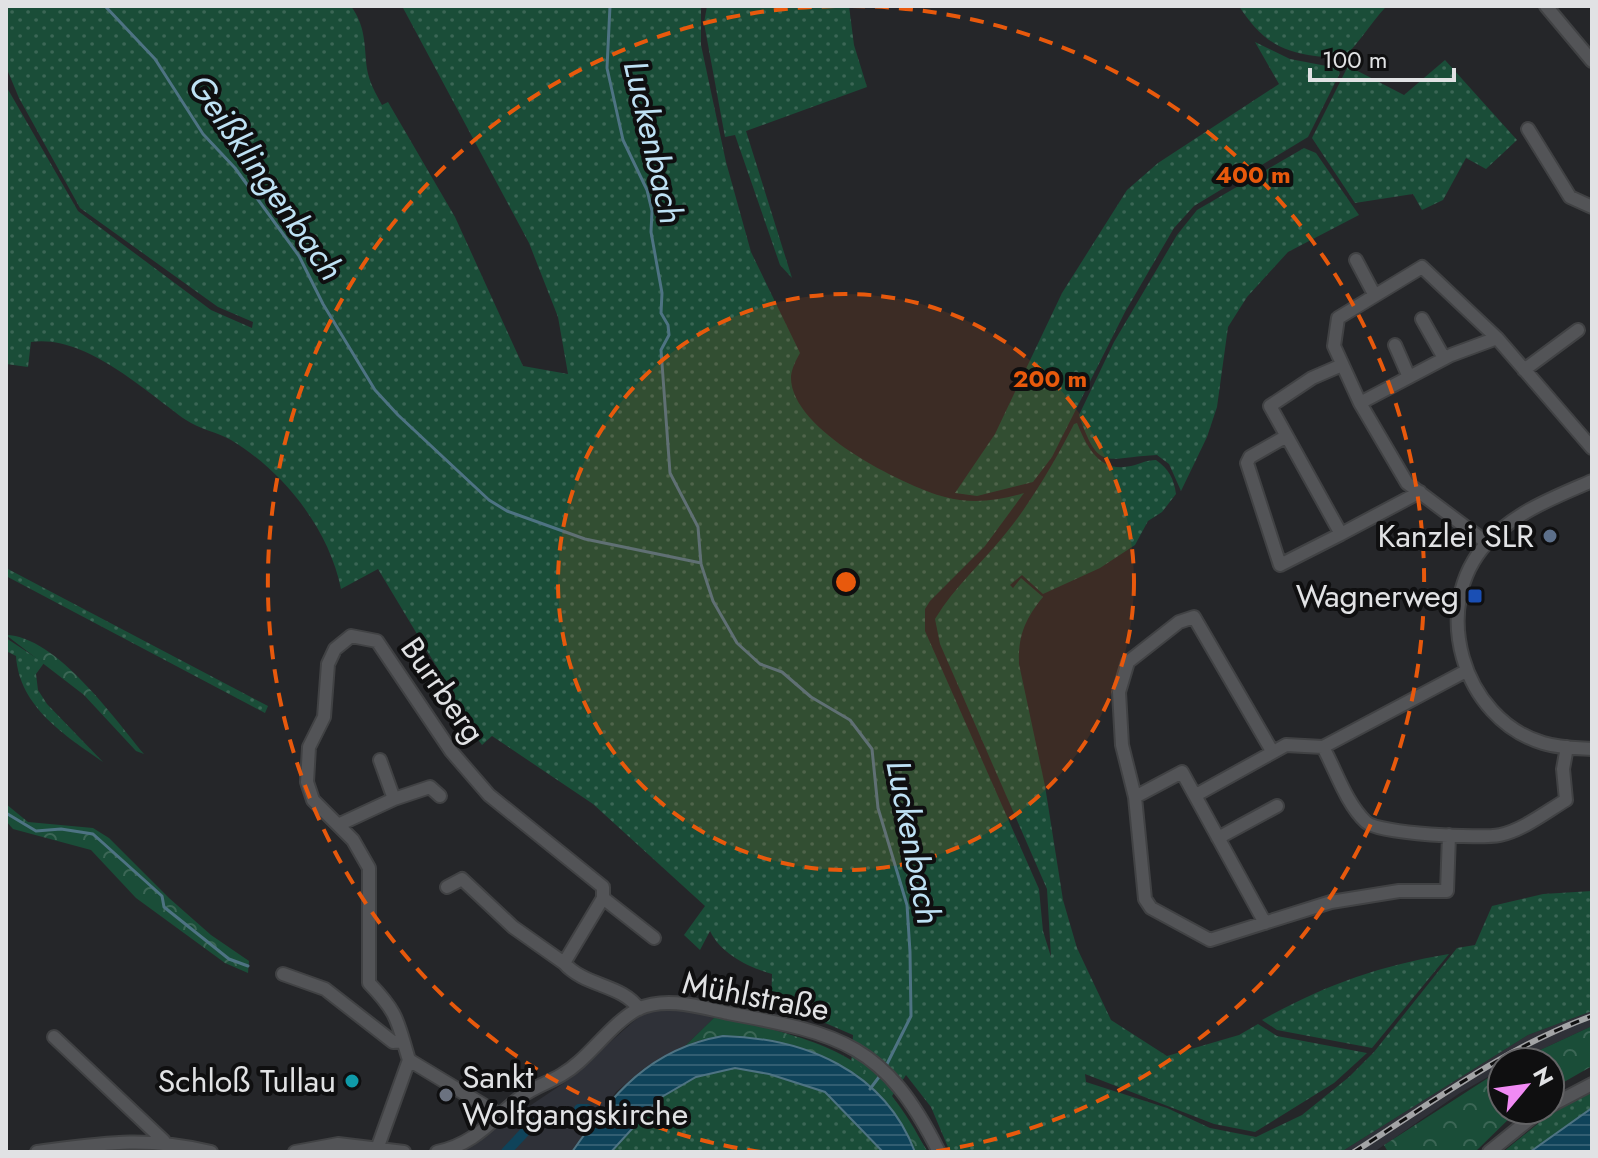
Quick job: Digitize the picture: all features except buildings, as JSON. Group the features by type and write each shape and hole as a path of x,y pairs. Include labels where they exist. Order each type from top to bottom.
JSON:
{"street":[{"path":"1546,6 1592,61"},
{"path":"1528,129 1570,197 1592,207"},
{"path":"1356,260 1374,294"},
{"path":"1487,543 1407,483 1360,403 1334,346 1334,328 1338,318 1422,267 1497,338 1592,448"},
{"path":"1422,319 1444,358"},
{"path":"1524,370 1565,343 1578,330"},
{"path":"1360,403 1444,358 1497,338"},
{"path":"1395,345 1409,377"},
{"path":"1341,534 1270,406 1312,378 1342,365"},
{"path":"1285,437 1250,457 1247,463 1280,565 1420,492"},
{"path":"1592,481 1538,505 1487,543 1467,576 1461,600 1460,655 1466,671 1491,707 1515,729 1542,743 1592,749"},
{"path":"1272,751 1200,622 1194,617 1179,622 1134,656 1122,675 1119,692 1122,745 1135,797 1145,899 1151,908 1210,940 1331,902 1399,891 1447,891 1449,835"},
{"name":"Burrberg","path":"403,1041 402,1028 388,1003 369,983 370,875 366,860 313,800 307,782 309,747 324,717 328,664 335,649 351,636 377,641 451,751 489,795 603,887 603,898 654,938"},
{"path":"1196,795 1286,745 1323,747 1466,671"},
{"path":"1323,747 1351,801 1367,824 1431,827 1449,835 1500,835 1566,800 1563,769 1567,747"},
{"path":"380,760 394,799"},
{"path":"1135,797 1182,772 1265,923"},
{"path":"338,825 394,799 430,787 440,796"},
{"path":"1218,838 1277,806"},
{"path":"447,887 462,879 513,927 564,963 575,976 626,996 639,1009"},
{"path":"564,963 603,898"},
{"path":"283,974 325,989 393,1042 403,1041 409,1060 376,1150"},
{"name":"Mühlstraße","path":"437,1152 464,1145 480,1135 525,1093 562,1077 639,1009 679,1004 784,1023 833,1036 858,1048 893,1078 917,1108 939,1152"},
{"path":"54,1037 164,1141"},
{"path":"409,1060 500,1115"},
{"path":"1566,1098 1592,1084"},
{"path":"122,1141 146,1122"},
{"path":"1489,1152 1521,1126"},
{"path":"480,1135 482,1152"},
{"path":"37,1152 122,1141 164,1141 211,1152"},
{"path":"295,1152 338,1144 404,1152"}],"shaded area":[{"path":"665,1005 717,1015 683,1048 643,1069 616,1092 572,1152 456,1152 481,1140 504,1119 510,1119 564,1083 643,1013"},
{"path":"1592,1011 1592,1026 1549,1046 1510,1046 1528,1035"},
{"path":"1486,1061 1486,1078 1374,1152 1341,1152"}],"green space":[{"path":"6,6 351,6 362,29 367,69 373,88 382,105 388,102 455,217 523,366 568,374 558,317 529,243 402,6 701,6 701,45 726,162 751,252 800,353 791,376 795,396 808,416 851,452 926,491 974,501 1024,493 985,546 930,601 925,609 925,631 1039,889 1043,931 1051,957 1047,889 940,644 935,619 1024,509 1074,424 1077,423 1090,449 1102,462 1120,467 1156,460 1172,479 1176,494 1162,512 1148,521 1135,545 1100,568 1043,594 1022,575 1010,585 1013,588 1021,578 1043,597 1024,628 1019,664 1045,786 1063,900 1077,948 1111,1020 1167,1056 1239,1035 1258,1024 1277,1036 1367,1053 1334,1083 1255,1132 1214,1124 1085,1074 1086,1082 1167,1108 1210,1128 1256,1137 1302,1115 1349,1077 1374,1052 1457,948 1475,945 1492,906 1543,894 1592,891 1592,1011 1528,1035 1510,1046 1486,1046 1486,1061 1341,1152 950,1152 931,1107 906,1075 892,1096 928,1152 611,1152 660,1098 696,1077 735,1068 850,1083 853,1035 816,1019 818,1010 771,1006 772,974 736,958 721,946 710,931 700,950 684,935 705,906 593,804 492,736 482,745 451,703 444,679 378,569 341,589 335,567 315,524 269,468 226,437 191,423 113,367 72,347 51,342 31,342 28,367 6,364 6,86 78,211 211,310 252,328 253,322 218,307 80,208 19,98 6,67"},
{"path":"707,6 849,6 854,45 867,87 746,131 792,278 780,265 735,135 725,137 704,23"},
{"path":"1239,6 1387,6 1350,51 1331,57 1290,51 1270,41"},
{"path":"1255,42 1290,59 1337,68 1340,73 1308,137 1194,206 1174,228 1125,312 1052,457 1033,482 977,496 955,493 995,434 1062,293 1127,190 1158,163 1279,84"},
{"path":"1445,60 1517,140 1486,169 1466,158 1443,200 1422,210 1413,194 1355,203 1312,138 1348,66 1404,95"},
{"path":"1304,148 1316,153 1359,215 1288,252 1247,297 1228,327 1217,407 1207,437 1181,491 1169,464 1157,455 1115,459 1099,454 1092,446 1079,415 1114,342 1177,235 1197,210"},
{"path":"6,568 268,706 265,713 6,576"},
{"path":"6,635 25,639 64,664 144,754 136,751 84,695"},
{"path":"6,638 44,663 36,674 38,690 47,704 103,762 60,730 35,705 19,674 16,656 6,651"},
{"path":"6,804 28,822 93,828 109,838 211,935 249,961 248,973 225,963 136,898 91,850 13,829 6,821"},
{"path":"1449,954 1372,1048 1277,1030 1262,1020 1352,978"},
{"path":"717,1015 815,1043 865,1070 887,1090 927,1152 915,1152 888,1104 875,1089 723,1036 697,1041 683,1048"},
{"path":"1592,1026 1592,1066 1566,1081 1566,1046 1549,1046"},
{"path":"1486,1079 1486,1126 1502,1126 1475,1152 1388,1152 1384,1145"},
{"path":"1592,1091 1592,1108 1530,1152 1503,1152 1535,1126 1566,1126 1566,1106"}],"water":[{"path":"723,1036 783,1043 838,1064 862,1080 883,1100 901,1124 915,1152 883,1152 825,1092 769,1074 735,1068 696,1077 660,1098 611,1152 572,1152 602,1111 635,1077 674,1051"},
{"path":"1592,1108 1592,1152 1530,1152"}],"waterway":[{"name":"Geißklingenbach","path":"105,6 155,59 203,134 235,168 299,256 323,304 375,390 398,415 489,500 507,511 585,539 701,563"},
{"name":"Luckenbach","path":"610,6 607,68 623,140 647,190 652,211 651,232 662,293 661,313 668,325 669,335 661,350 670,473 698,527 701,564 713,601 737,643 760,664 782,672 811,697 850,720 872,749 878,808 907,905 910,952 911,1016 886,1066"},
{"path":"6,813 36,831 61,829 93,834 162,896 164,907 229,959 248,966"},
{"name":"Luckenbach","path":"870,1089 882,1073"},
{"path":"579,1109 587,1109"},
{"path":"526,1119 533,1123"},
{"path":"506,1152 533,1123"}],"railway":[{"path":"1354,1152 1499,1060 1592,1016"}],"place":[{"name":"Kanzlei SLR","path":"1550,536"},
{"name":"Wagnerweg","path":"1475,596"},
{"name":"Schloß Tullau","path":"352,1081"},
{"name":"Sankt Wolfgangskirche","path":"446,1095"}]}
